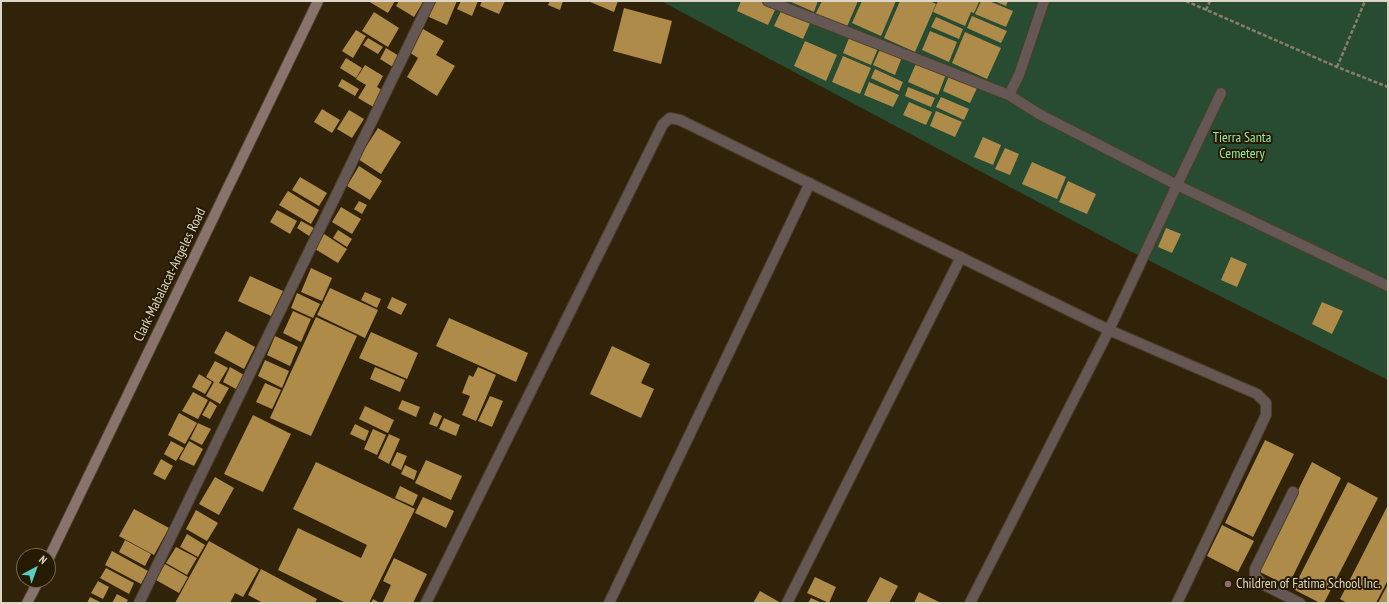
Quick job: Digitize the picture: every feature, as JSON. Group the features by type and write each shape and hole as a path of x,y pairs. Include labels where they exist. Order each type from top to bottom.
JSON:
{"main road":[{"name":"Clark-Mabalacat-Angeles Road","path":"54,548 318,1"},
{"path":"27,603 34,588"}],"street":[{"path":"139,603 430,1"},
{"path":"768,1 1009,95 1039,114 1177,185 1388,286"},
{"path":"1009,95 1019,75 1044,1"},
{"path":"970,603 1109,330 1221,93"},
{"path":"426,603 663,124 670,118 680,120 961,256 1109,330 1257,394 1266,404 1266,415 1177,603"},
{"path":"609,603 810,183"},
{"path":"787,603 961,256"},
{"path":"1293,492 1255,570 1255,575 1262,584 1300,603"}],"path":[{"path":"1186,1 1337,67 1388,87"},
{"path":"1206,10 1210,1"},
{"path":"1337,67 1365,1"}],"green space":[{"name":"Tierra Santa Cemetery","path":"661,1 1388,1 1388,380 1128,250"}],"building":[{"path":"368,1 395,1 388,13"},
{"path":"399,1 423,2 414,17 396,6"},
{"path":"435,1 457,1 447,25 429,17"},
{"path":"461,1 478,1 472,16 457,9"},
{"path":"482,1 505,1 499,14 480,6"},
{"path":"550,1 563,1 560,10 548,5"},
{"path":"588,1 618,1 614,12"},
{"path":"741,1 761,1 776,8 768,25 737,11"},
{"path":"789,1 818,1 814,12"},
{"path":"822,1 858,1 846,29 815,15"},
{"path":"862,1 896,1 881,36 852,23"},
{"path":"900,1 930,1 936,4 915,52 884,38"},
{"path":"938,1 979,2 974,13 971,12 965,26 933,12"},
{"path":"981,1 989,1 1013,11 1006,27 975,14"},
{"path":"994,1 1008,1 1006,6"},
{"path":"624,8 672,21 661,64 613,51"},
{"path":"782,9 811,21 803,39 774,26"},
{"path":"374,12 399,28 388,47 362,31"},
{"path":"972,16 1007,31 1001,43 967,28"},
{"path":"936,17 963,29 959,39 931,27"},
{"path":"423,29 444,41 436,55 455,66 437,96 407,77 418,58 409,52"},
{"path":"356,30 366,36 353,58 342,51"},
{"path":"930,31 957,42 949,62 922,50"},
{"path":"965,32 1001,48 987,79 952,63"},
{"path":"851,33 879,46 871,65 843,53"},
{"path":"368,38 383,47 378,54 363,45"},
{"path":"805,41 837,55 826,81 794,66"},
{"path":"881,47 902,57 895,75 873,65"},
{"path":"386,48 399,56 393,67 380,59"},
{"path":"843,56 871,68 860,94 832,82"},
{"path":"346,58 362,68 356,78 340,68"},
{"path":"918,59 947,72 938,95 908,82"},
{"path":"365,65 383,76 377,87 385,92 375,108 358,98 366,85 356,79"},
{"path":"875,69 903,82 899,91 871,78"},
{"path":"950,73 978,86 970,103 943,91"},
{"path":"342,79 359,89 355,96 338,86"},
{"path":"869,82 899,95 893,107 864,95"},
{"path":"908,87 935,98 931,107 905,96"},
{"path":"941,97 969,109 964,120 936,107"},
{"path":"909,102 932,112 926,125 903,115"},
{"path":"322,109 340,120 332,133 314,122"},
{"path":"349,110 364,119 352,138 337,129"},
{"path":"936,111 962,122 955,137 930,126"},
{"path":"378,128 401,142 381,174 358,159"},
{"path":"983,137 1001,145 993,165 974,157"},
{"path":"1005,148 1019,154 1010,175 995,169"},
{"path":"1032,162 1066,177 1057,199 1022,184"},
{"path":"359,166 382,181 370,200 347,186"},
{"path":"300,177 327,193 319,206 292,190"},
{"path":"1068,181 1096,194 1087,214 1059,202"},
{"path":"288,191 319,210 311,224 279,205"},
{"path":"359,201 367,205 362,214 354,209"},
{"path":"341,207 361,219 352,234 332,222"},
{"path":"277,210 297,221 290,234 270,222"},
{"path":"301,221 314,228 309,236 297,228"},
{"path":"1166,228 1181,234 1172,253 1158,247"},
{"path":"338,230 352,239 347,247 333,238"},
{"path":"324,234 347,249 338,263 315,249"},
{"path":"1231,257 1247,264 1237,287 1221,280"},
{"path":"311,268 332,278 322,301 301,292"},
{"path":"250,276 283,291 271,316 238,301"},
{"path":"330,288 378,310 365,338 317,315"},
{"path":"365,292 381,299 377,308 361,300"},
{"path":"297,293 320,304 313,318 291,308"},
{"path":"392,297 407,304 401,315 387,308"},
{"path":"1322,302 1343,311 1332,334 1312,324"},
{"path":"293,311 311,319 301,342 283,333"},
{"path":"316,317 357,336 311,436 270,418"},
{"path":"449,318 528,353 516,382 436,346"},
{"path":"226,331 255,347 244,369 214,353"},
{"path":"371,332 418,353 407,379 359,358"},
{"path":"275,336 298,347 290,366 267,355"},
{"path":"612,346 650,364 641,383 654,389 641,418 590,394"},
{"path":"265,360 289,371 282,388 258,376"},
{"path":"215,361 228,368 219,383 229,388 220,404 206,396 214,382 206,377"},
{"path":"230,367 244,375 236,389 223,382"},
{"path":"375,367 405,380 400,392 370,379"},
{"path":"478,367 496,375 476,421 462,415 470,396 462,393 469,375 473,377"},
{"path":"199,374 212,382 205,394 192,387"},
{"path":"265,383 281,390 272,409 256,402"},
{"path":"193,392 208,400 198,419 182,411"},
{"path":"490,396 503,401 492,427 478,421"},
{"path":"402,400 420,407 416,417 398,409"},
{"path":"210,401 217,406 210,419 202,415"},
{"path":"365,406 394,420 388,433 359,419"},
{"path":"434,412 442,416 437,427 429,424"},
{"path":"179,413 197,423 185,444 168,435"},
{"path":"253,415 291,434 263,492 224,474"},
{"path":"444,418 460,425 456,436 439,429"},
{"path":"198,423 211,429 202,445 190,439"},
{"path":"355,424 369,431 365,441 350,434"},
{"path":"373,429 386,435 377,455 364,449"},
{"path":"389,434 400,439 389,464 378,458"},
{"path":"1265,440 1294,454 1253,537 1225,523"},
{"path":"171,441 184,448 176,461 164,454"},
{"path":"189,441 203,449 194,466 179,459"},
{"path":"397,452 407,456 401,470 391,465"},
{"path":"161,459 173,466 165,480 153,474"},
{"path":"426,460 462,476 451,500 415,483"},
{"path":"316,462 415,509 369,603 346,603 278,570 298,528 361,558 367,545 293,509"},
{"path":"1312,462 1341,478 1288,586 1258,571"},
{"path":"405,465 417,471 414,480 401,474"},
{"path":"215,477 234,488 219,515 199,504"},
{"path":"1348,482 1378,498 1324,603 1320,603 1293,589"},
{"path":"400,486 418,495 413,506 395,498"},
{"path":"423,497 454,511 446,528 415,513"},
{"path":"1388,505 1388,580 1376,603 1347,603 1340,599"},
{"path":"134,509 169,528 154,555 119,536"},
{"path":"196,510 218,523 207,541 186,529"},
{"path":"1222,525 1254,541 1238,572 1207,556"},
{"path":"187,534 205,545 198,557 180,547"},
{"path":"125,540 151,554 145,566 119,552"},
{"path":"209,541 259,569 243,597 235,593 230,603 175,603"},
{"path":"176,547 197,558 187,575 166,563"},
{"path":"112,551 148,571 141,584 105,565"},
{"path":"394,558 427,574 413,603 383,602 391,585 383,581"},
{"path":"165,564 188,577 179,593 156,580"},
{"path":"106,568 134,583 129,594 100,578"},
{"path":"261,569 317,599 315,603 263,603 248,595"},
{"path":"815,577 836,587 829,603 807,593"},
{"path":"880,577 898,586 889,603 866,603"},
{"path":"98,581 109,587 103,599 91,593"},
{"path":"1388,584 1388,603 1378,603"},
{"path":"760,591 781,603 753,603"},
{"path":"919,592 941,603 914,603"},
{"path":"117,594 128,600 126,603 112,603"},
{"path":"90,597 102,603 87,603"},
{"path":"811,598 822,603 808,603"},
{"path":"373,599 380,603 371,603"}],"place":[{"name":"Children of Fatima School Inc.","path":"1228,584"}]}
